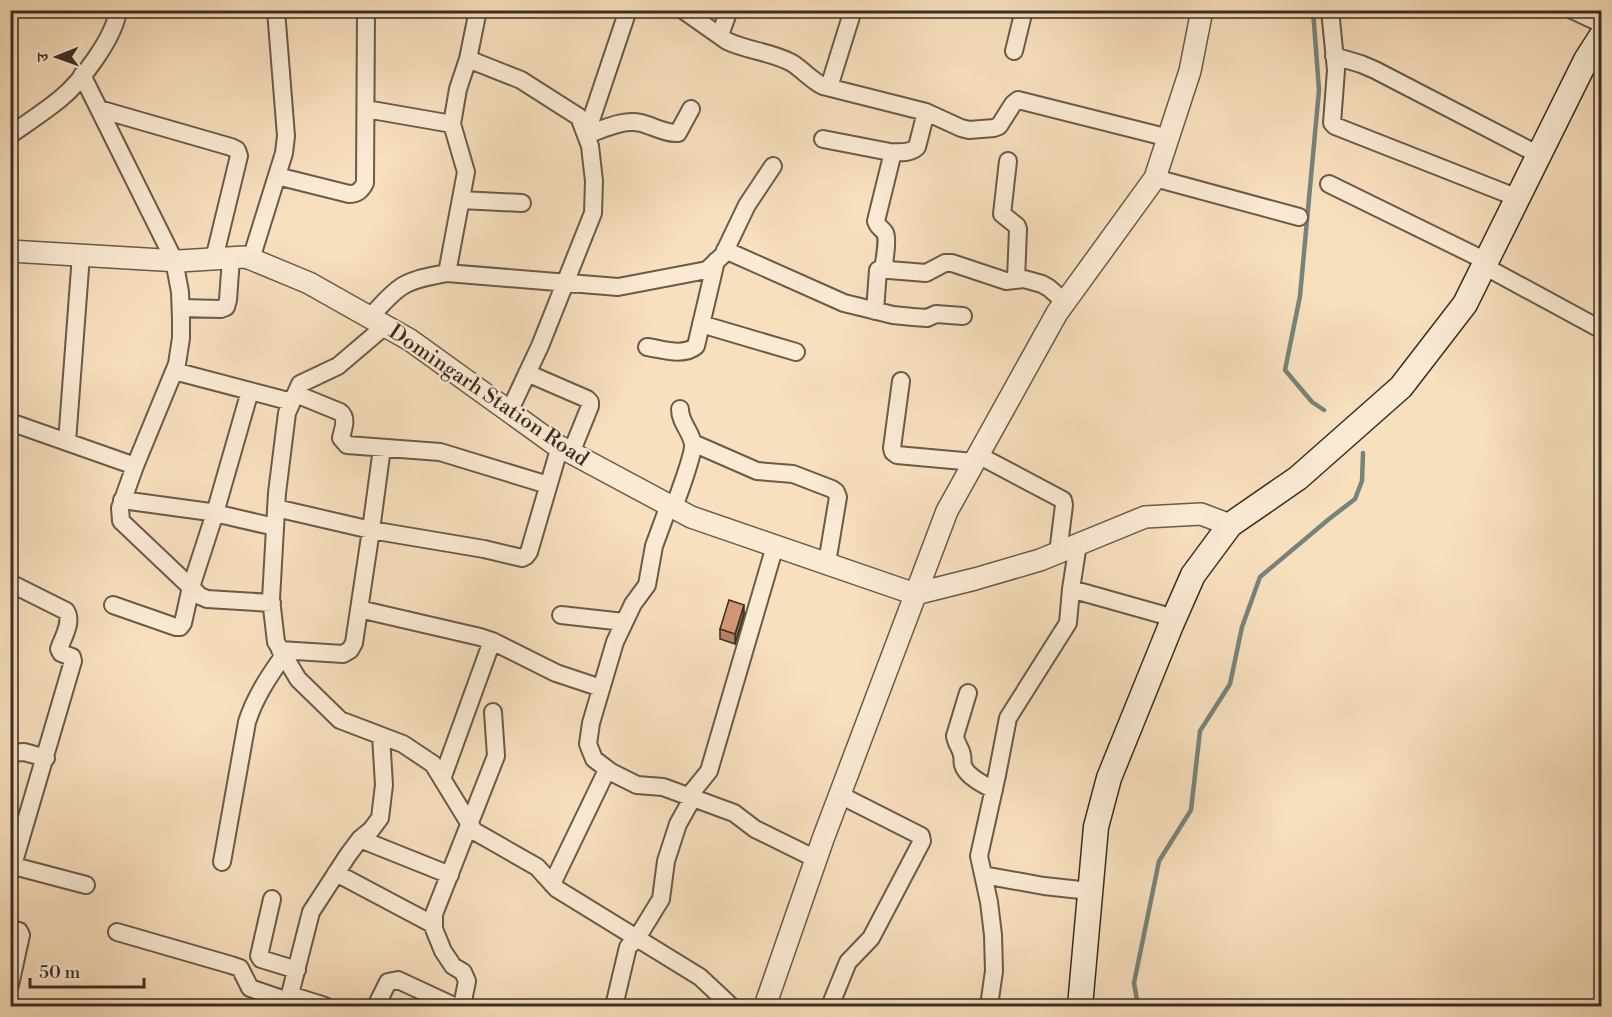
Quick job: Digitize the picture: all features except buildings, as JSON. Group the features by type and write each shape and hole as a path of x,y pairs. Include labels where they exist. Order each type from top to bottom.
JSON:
{"main road":[{"path":"1080,1006 1096,827 1109,778 1193,575 1230,525 1298,478 1401,387 1465,304 1539,155 1594,64 1602,35"}],"street":[{"path":"10,135 62,98 95,61 117,22 118,10"},
{"path":"232,259 277,177 284,153 286,136 276,10"},
{"path":"277,177 349,194 356,194 363,188 365,183 366,10"},
{"path":"447,273 466,172 452,124 458,89 480,10"},
{"path":"586,135 628,10"},
{"path":"683,10 735,44 791,63 816,82 926,112 961,128 977,129 999,126 1018,100 1168,138"},
{"path":"720,35 729,10"},
{"path":"829,87 853,10"},
{"path":"1014,51 1024,10"},
{"path":"765,1006 816,859 947,511 1057,313 1155,178 1190,71 1202,10"},
{"path":"1330,10 1336,70 1332,123 1518,198"},
{"path":"1572,10 1602,24"},
{"path":"1334,56 1375,70 1539,155"},
{"path":"468,59 521,80 579,117 590,146 594,181 593,213 540,346 509,411"},
{"path":"82,75 174,260 180,292 181,338 177,364 122,500 119,514 121,521 200,596 207,599 272,603"},
{"path":"99,109 237,150 232,259 226,307 221,309 181,308"},
{"path":"366,109 452,124"},
{"path":"586,135 623,122 641,123 672,134 678,133 691,109"},
{"path":"823,140 889,152 913,151 917,147 926,112"},
{"path":"889,152 892,156 876,221 877,226 885,232 884,263 889,270 926,273 945,263 952,263 1006,281 1024,279 1042,284 1065,302"},
{"path":"1008,161 1002,214 1018,229 1016,280"},
{"path":"647,347 677,352 691,350 696,346 721,255 747,205 773,166"},
{"path":"1155,178 1299,217"},
{"path":"1329,184 1485,263 1602,330"},
{"path":"461,200 522,203"},
{"name":"Domingarh Station Road","path":"10,251 174,260 232,259 309,283 410,340 566,450 691,517 915,594"},
{"path":"67,442 81,255"},
{"path":"721,255 707,270 618,287 447,273 403,285 385,300 377,321 338,366 300,384 294,398 288,413 276,508 272,603 276,642 282,653 298,679 340,720 403,744 433,765 474,831 537,867 557,889 700,977 731,1006"},
{"path":"721,255 844,303 875,311 927,318 936,314 963,316"},
{"path":"875,311 878,270"},
{"path":"701,324 796,352"},
{"path":"174,371 250,391 294,398 340,412 345,418 341,438 347,445 440,452 548,486"},
{"path":"276,508 371,530 522,558 526,556 548,486 590,406 587,399 527,373"},
{"path":"901,381 893,452 897,455 976,458 1063,500 1058,553"},
{"path":"113,605 176,627 180,627 183,623 191,587 250,391"},
{"path":"680,410 680,417 693,443 693,449 654,546 646,585 633,604 615,642 591,723 588,744 594,759 607,770 637,785 663,787 734,813 754,829 816,859"},
{"path":"10,422 135,466"},
{"path":"693,443 757,471 793,474 836,492 838,497 827,563"},
{"path":"282,653 344,654 354,643 382,448"},
{"path":"122,500 215,513 275,527"},
{"path":"915,594 1040,560 1145,517 1201,514 1230,525"},
{"path":"989,1006 994,971 993,935 989,902 979,856 1008,718 1068,622 1078,544"},
{"path":"614,1006 628,947 637,938 660,899 666,861 678,824 690,798 709,771 776,546"},
{"path":"10,583 66,611 69,621 59,649 61,653 72,657 74,661 12,865 86,885"},
{"path":"1071,589 1174,618"},
{"path":"359,609 459,630 492,641 556,674 601,688"},
{"path":"561,615 624,622"},
{"path":"442,779 492,641"},
{"path":"222,862 247,722 265,681 282,653"},
{"path":"968,693 955,736 962,753 962,765 976,780 994,790"},
{"path":"462,1006 467,981 463,972 453,966 443,951 434,929 434,914 496,756 494,712"},
{"path":"288,1001 311,912 360,839 380,818 384,785 381,736"},
{"path":"10,753 24,752 46,758"},
{"path":"552,884 607,770"},
{"path":"830,1006 848,962 872,938 922,841 921,836 840,795"},
{"path":"360,839 450,875"},
{"path":"336,873 434,925"},
{"path":"983,875 1044,886 1090,891"},
{"path":"272,899 258,956 261,959 297,970"},
{"path":"10,929 19,931 21,935 14,952 10,985"},
{"path":"117,932 240,968 249,988 288,1001 325,1006"},
{"path":"376,1006 388,982 393,980 398,980 454,1006"}],"waterway":[{"path":"1313,10 1319,90 1300,296 1285,370 1312,402 1324,410"},
{"path":"1138,1006 1134,983 1159,861 1191,810 1200,731 1230,684 1242,627 1260,577 1355,499 1362,481 1363,453"}]}
